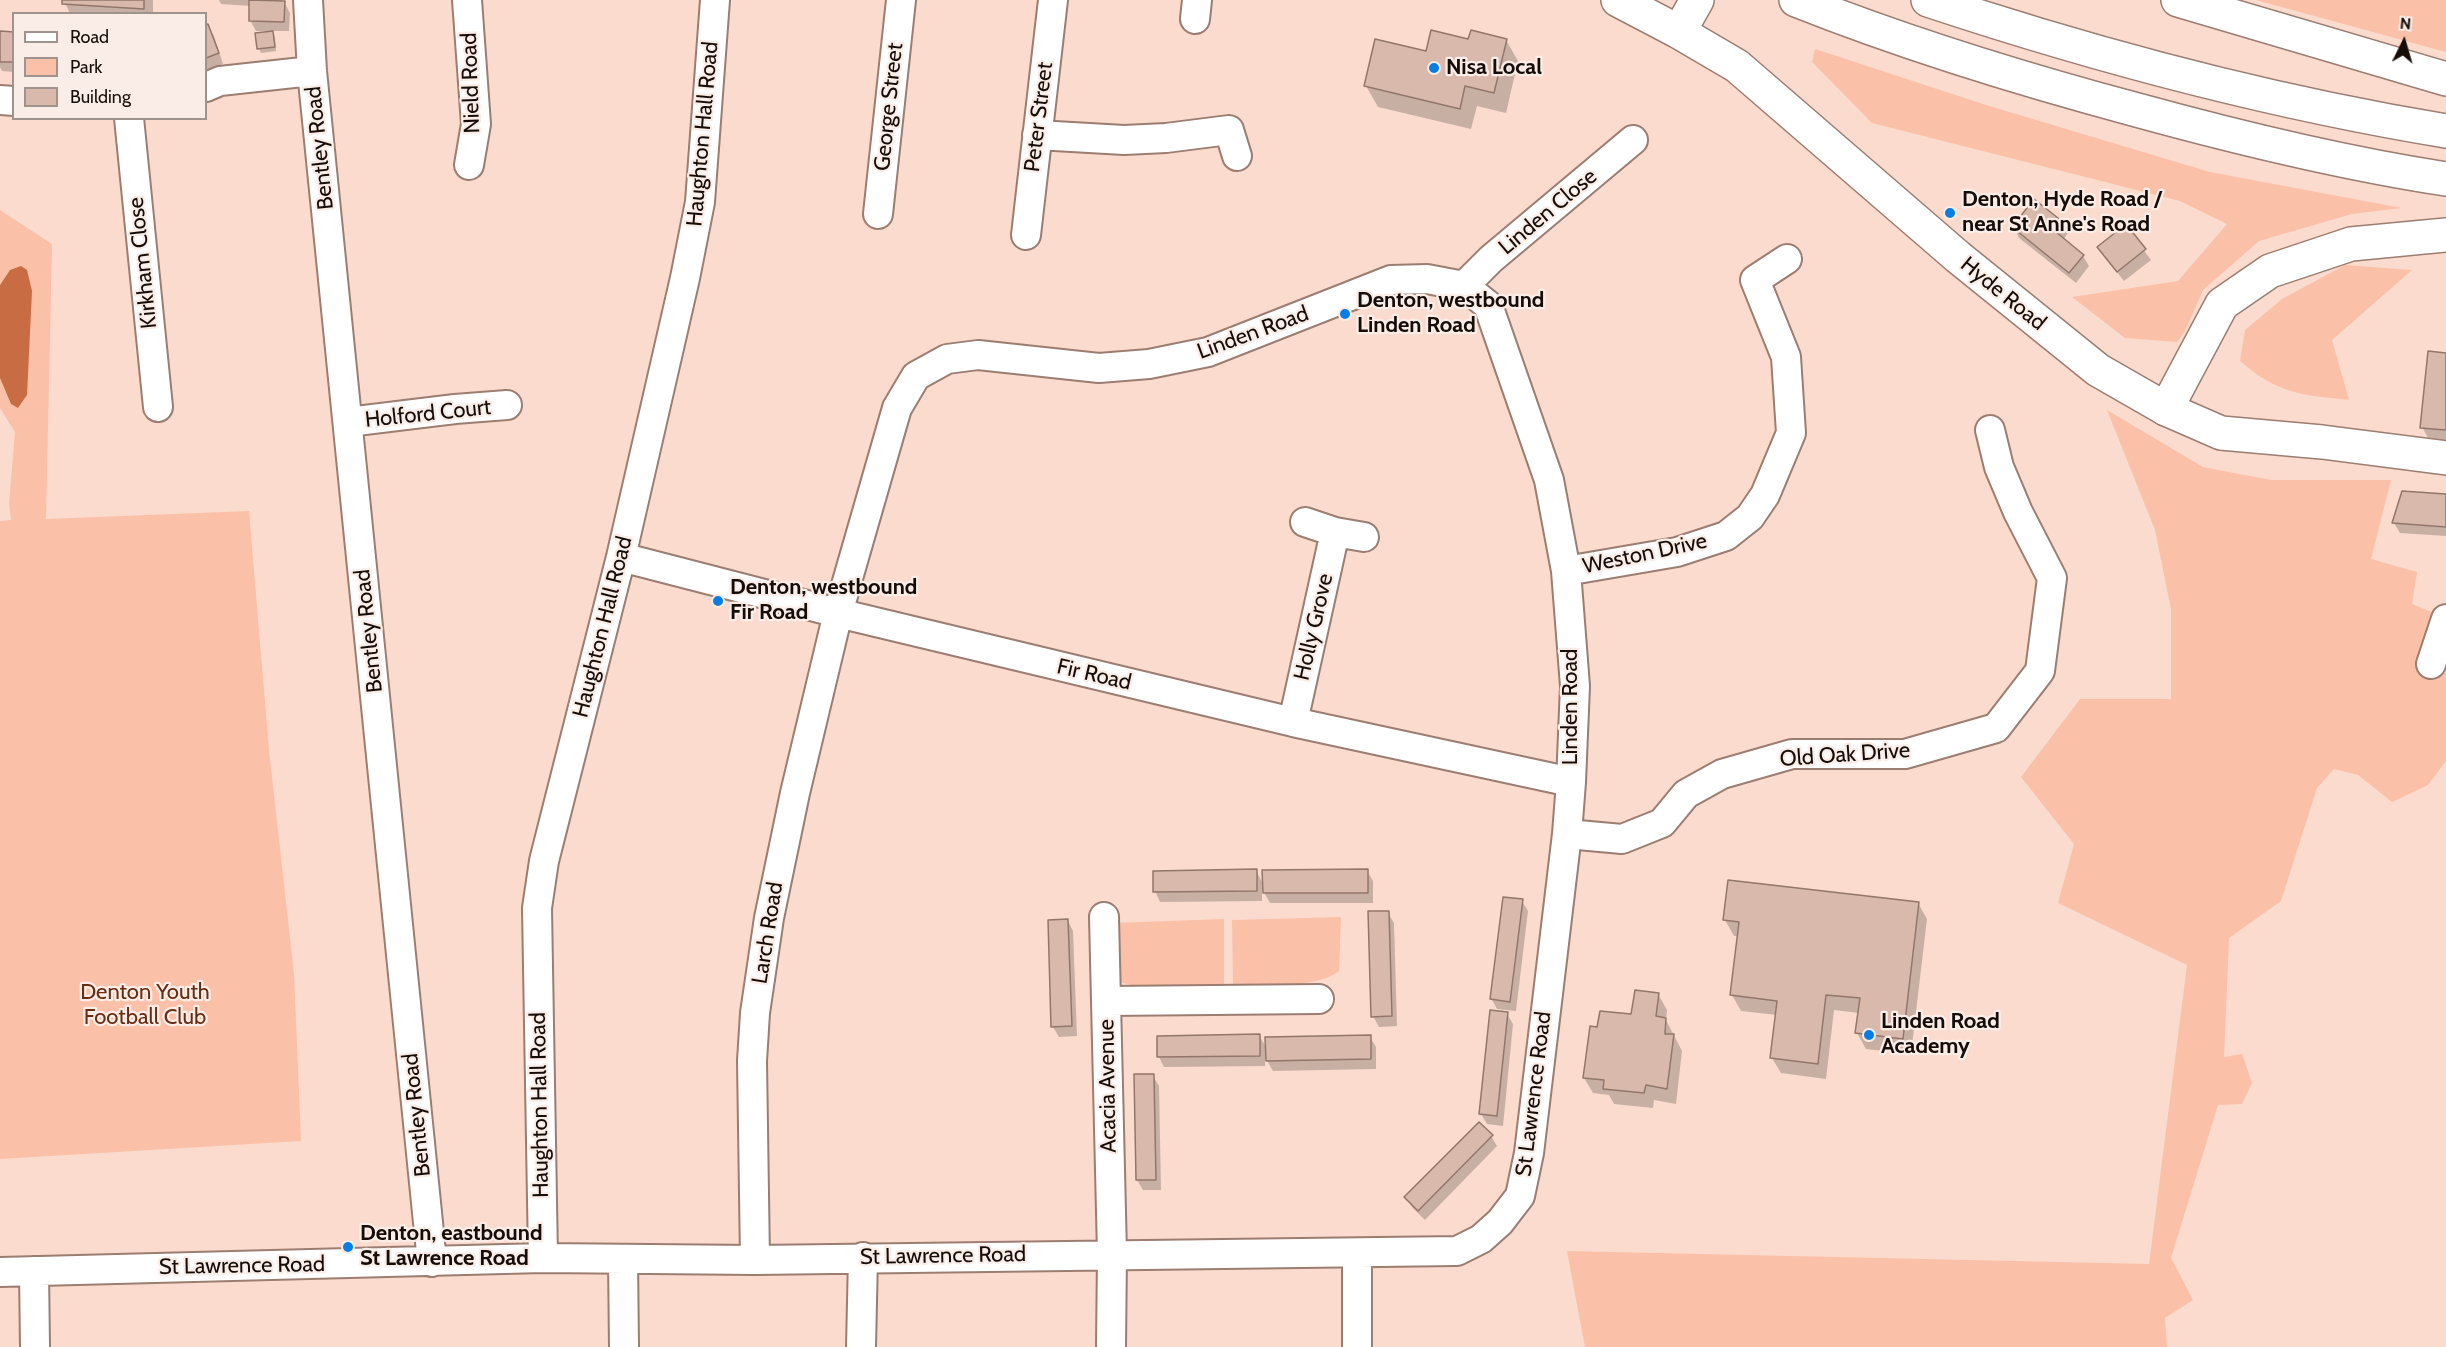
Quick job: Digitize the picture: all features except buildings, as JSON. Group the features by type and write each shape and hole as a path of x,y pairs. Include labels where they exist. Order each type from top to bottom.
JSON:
{"main road":[{"name":"Hyde Road","path":"1618,0 1680,32 1737,66 1958,257 2098,370 2166,408 2221,433 2322,442 2446,458"},
{"path":"1680,32 1697,0"},
{"path":"1796,0 1843,19 2024,80 2249,141 2446,179"},
{"path":"1928,0 2037,36 2220,85 2446,131"},
{"path":"2178,0 2446,79"},
{"path":"2166,408 2222,304 2270,270 2351,244 2446,235"}],"street":[{"name":"Bentley Road","path":"309,0 312,71 432,1262"},
{"name":"Nield Road","path":"467,0 476,124 470,165"},
{"name":"Haughton Hall Road","path":"543,1258 537,908 544,861 621,557 685,278 700,202 714,0"},
{"name":"George Street","path":"878,214 901,0"},
{"name":"Peter Street","path":"1026,235 1053,0"},
{"path":"207,87 220,81 312,71"},
{"name":"Kirkham Close","path":"129,120 158,408"},
{"path":"1037,135 1124,140 1166,138 1229,130 1237,156"},
{"name":"Linden Close","path":"1464,286 1491,259 1633,140"},
{"name":"Weston Drive","path":"1566,570 1677,552 1726,536 1750,517 1765,495 1791,433 1786,357 1755,280 1787,259"},
{"name":"Linden Road","path":"838,613 897,408 916,376 947,359 978,355 1098,368 1149,364 1208,352 1391,280 1427,279 1464,286 1488,305 1512,368 1549,480 1566,570 1575,686 1571,782 1565,844"},
{"name":"Holford Court","path":"348,422 507,405"},
{"name":"Old Oak Drive","path":"1565,844 1622,839 1662,823 1686,794 1722,774 1792,754 1905,753 1996,728 2040,671 2052,578 2018,512 1999,466 1990,430"},
{"path":"1305,522 1335,532 1364,537"},
{"name":"Holly Grove","path":"1293,722 1335,532"},
{"name":"Fir Road","path":"621,557 838,613 1293,722 1571,782"},
{"name":"Larch Road","path":"755,1260 752,1061 755,1013 769,918 787,827 838,613"},
{"path":"2431,664 2446,619"},
{"name":"St Lawrence Road","path":"0,1272 543,1258 755,1260 1457,1251 1481,1239 1500,1222 1520,1196 1529,1153 1565,844"},
{"name":"Acacia Avenue","path":"1104,917 1112,1254 1111,1347"},
{"path":"1107,1001 1319,999"},
{"path":"1357,1253 1357,1347"},
{"path":"861,1347 863,1257"},
{"path":"623,1259 624,1347"},
{"path":"34,1271 35,1347"}],"green space":[{"path":"2256,0 2446,0 2446,52"},
{"path":"1815,49 1986,105 2210,172 2402,208 2352,214 2259,241 2203,290 2185,331 2177,342 2125,338 2072,297 2178,281 2227,224 2180,201 1872,123 1812,62"},
{"name":"Denton Youth Football Club","path":"0,210 52,244 46,519 249,511 269,750 294,974 301,1141 0,1159 0,521 11,520 9,503 15,432 0,408 0,378 11,404 21,403 27,395 10,270 0,285"},
{"path":"2345,265 2412,270 2332,340 2349,400 2304,394 2279,387 2240,361 2245,330 2282,299"},
{"path":"2107,410 2203,467 2271,480 2391,480 2371,559 2417,572 2412,604 2446,618 2446,761 2428,785 2392,802 2358,775 2334,769 2317,788 2281,901 2229,938 2224,1057 2242,1054 2252,1083 2242,1104 2218,1105 2171,1258 2193,1300 2165,1318 2167,1347 1585,1347 1567,1251 2149,1264 2187,965 2058,903 2074,844 2021,777 2080,699 2171,699 2171,609 2155,530"},
{"path":"1341,917 1339,971 1317,981 1303,983 1233,985 1232,920"},
{"path":"1224,919 1224,986 1131,985 1120,982 1116,971 1113,923"}],"shaded area":[{"path":"21,266 27,270 32,291 27,395 18,408 11,404 0,378 0,285 10,270"}],"place":[{"name":"Nisa Local","path":"1434,68"},
{"name":"Denton, Hyde Road / near St Anne's Road","path":"1950,213"},
{"name":"Denton, westbound Linden Road","path":"1345,314"},
{"name":"Denton, westbound Fir Road","path":"718,601"},
{"name":"Linden Road Academy","path":"1869,1035"},
{"name":"Denton, eastbound St Lawrence Road","path":"348,1247"}]}
